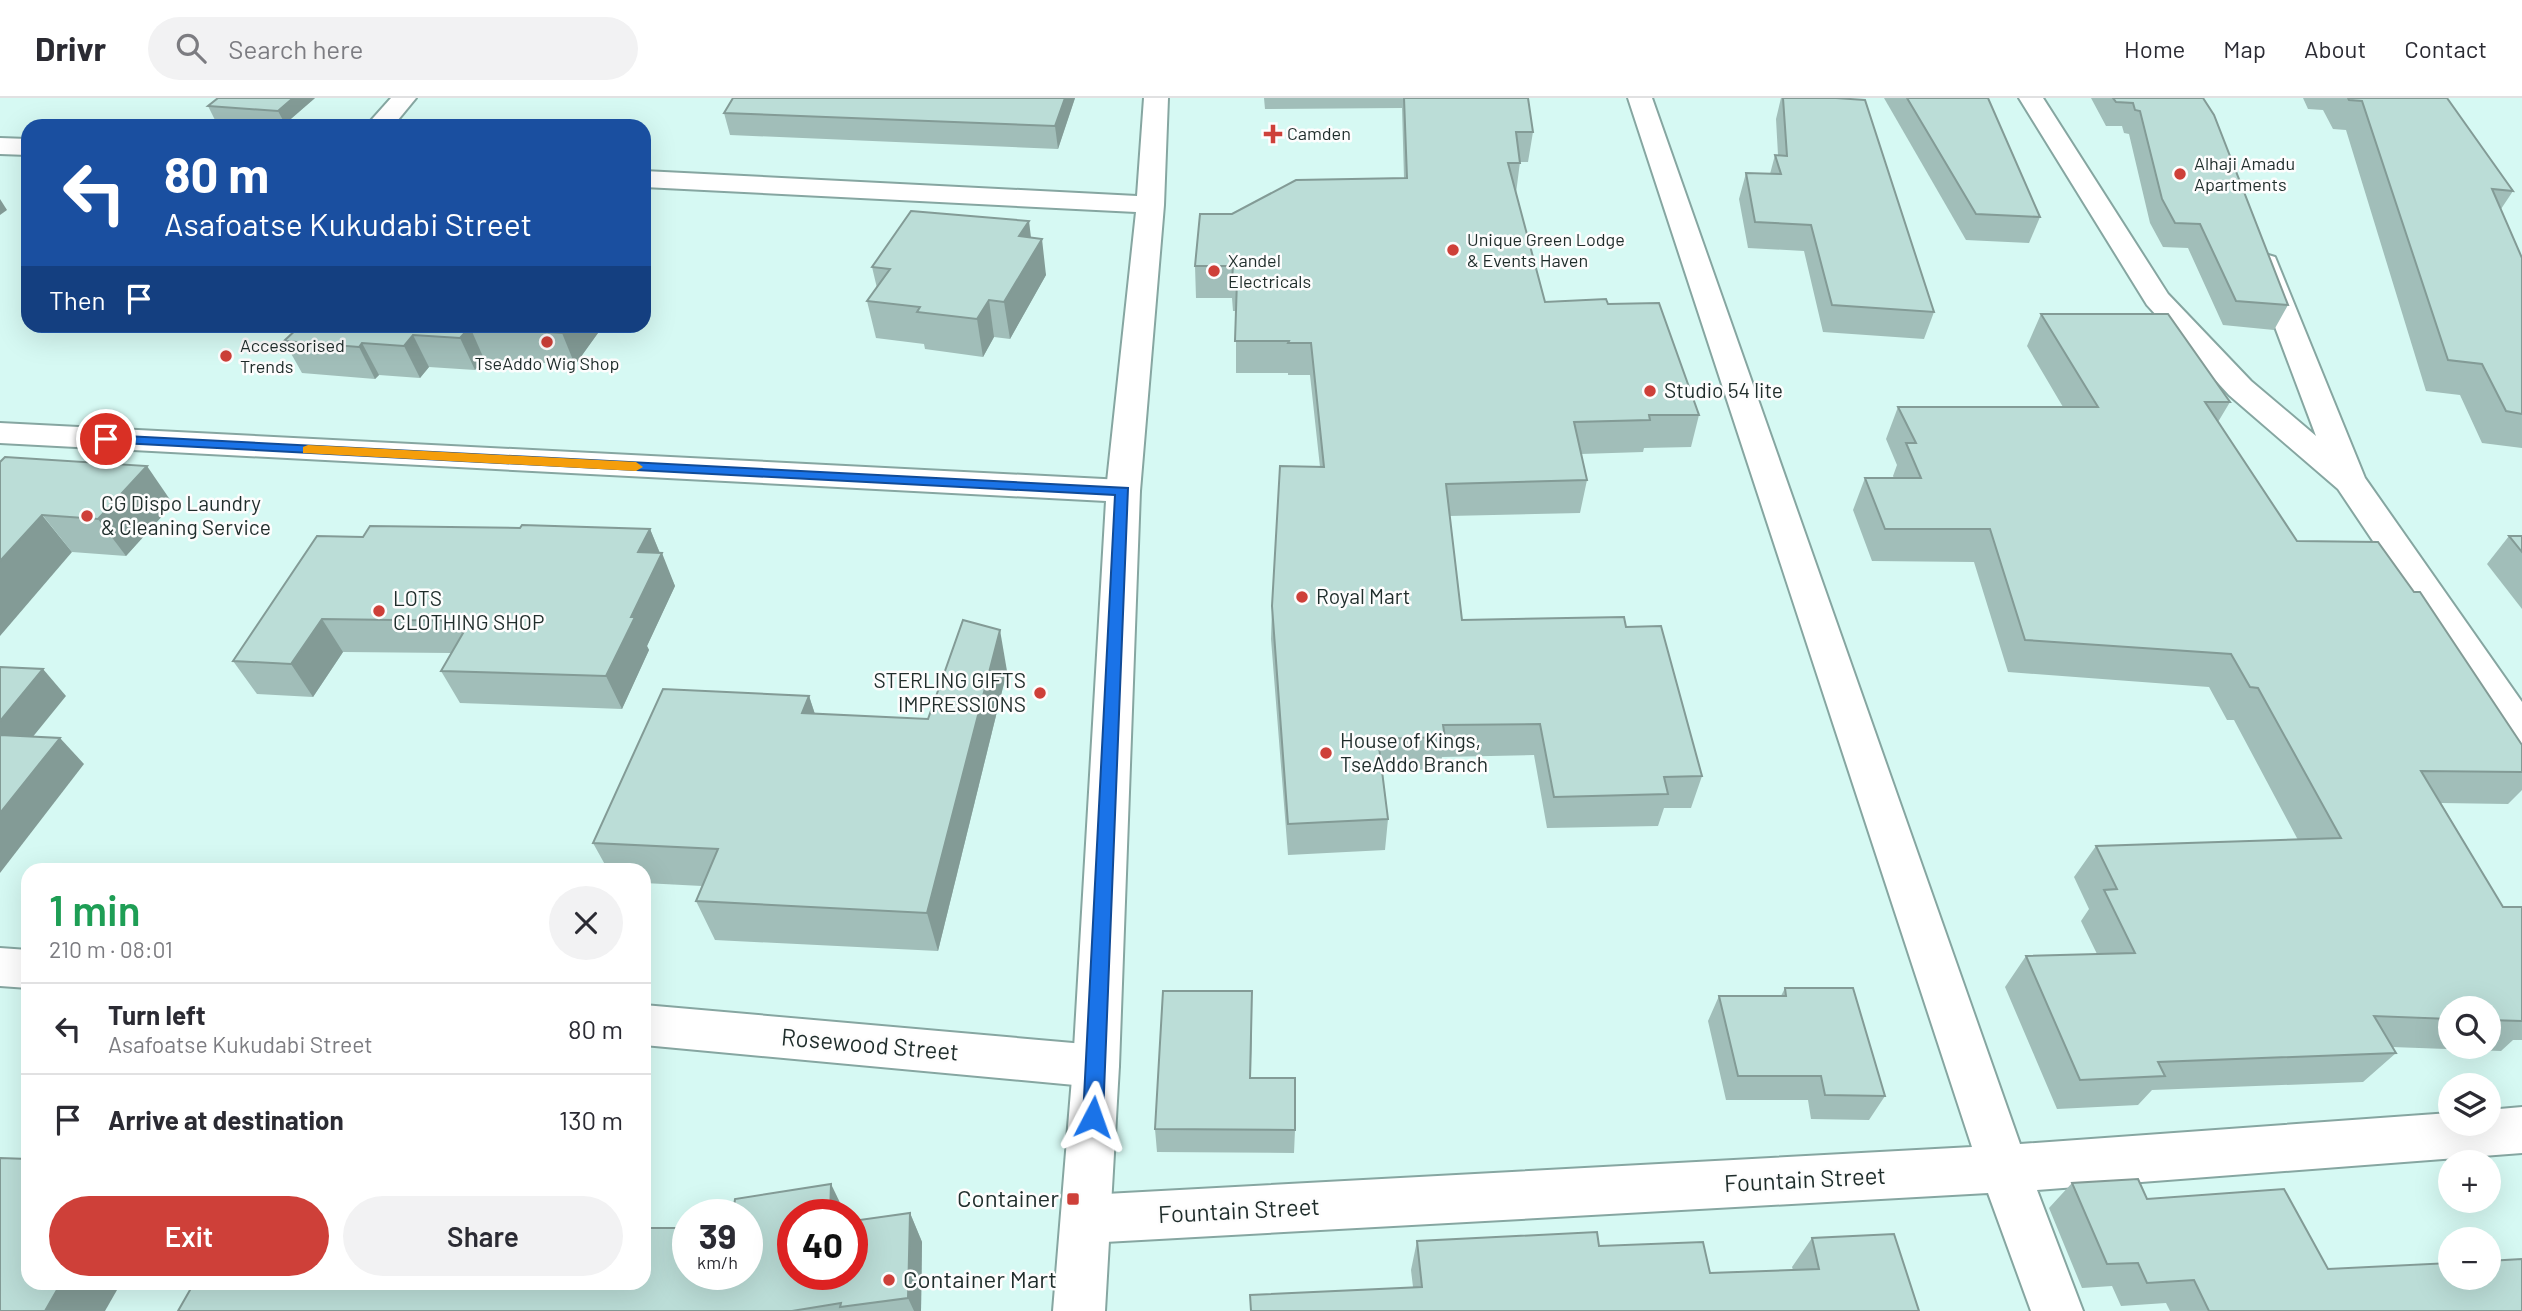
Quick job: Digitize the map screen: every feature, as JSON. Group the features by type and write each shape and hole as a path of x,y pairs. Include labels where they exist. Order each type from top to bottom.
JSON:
{"street":[{"path":"385,119 404,98"},
{"path":"1079,1311 1096,1066 1123,491 1150,205 1156,98"},
{"path":"1640,98 2004,1169 2057,1311"},
{"path":"2031,98 2157,299 2240,388 2350,481"},
{"path":"0,146 21,148"},
{"path":"651,179 1150,205"},
{"path":"2256,238 2350,481 2522,732"},
{"path":"0,433 1123,491"},
{"path":"0,967 21,968"},
{"name":"Rosewood Street","path":"651,1026 1096,1066"},
{"name":"Fountain Street","path":"1087,1219 2004,1169 2522,1130"}],"building":[{"path":"218,98 293,98 278,111 208,106"},
{"path":"733,98 1065,98 1055,126 724,113"},
{"path":"1404,98 1528,98 1533,132 1516,132 1520,163 1508,163 1545,302 1606,299 1608,304 1659,303 1699,415 1649,415 1650,420 1574,422 1587,480 1446,484 1462,620 1624,617 1626,627 1661,626 1702,776 1664,777 1668,794 1554,797 1540,724 1443,725 1445,737 1378,739 1388,819 1288,824 1272,606 1280,466 1324,467 1311,343 1235,341 1237,280 1232,280 1233,266 1195,266 1200,214 1232,214 1296,180 1407,178"},
{"path":"1783,98 1865,100 1934,312 1832,305 1811,225 1755,222 1746,173 1781,174 1775,155 1787,156"},
{"path":"1907,98 1988,98 2040,217 1976,214"},
{"path":"2113,98 2203,98 2214,115 2288,305 2236,301 2200,224 2175,223 2162,199 2140,111 2135,110 2133,103 2116,102"},
{"path":"2348,98 2447,98 2513,191 2492,189 2522,258 2522,414 2506,411 2482,364 2448,360 2362,101"},
{"path":"911,211 1029,221 1019,236 1042,239 1004,302 989,300 977,319 917,312 920,307 867,301 890,269 872,267"},
{"path":"2041,314 2168,314 2230,402 2205,402 2297,541 2378,542 2414,592 2420,592 2522,745 2522,772 2421,771 2503,907 2522,907 2522,1021 2501,1020 2501,996 2438,996 2438,1019 2374,1016 2396,1053 2158,1062 2165,1076 2080,1080 2026,956 2135,953 2104,890 2117,889 2096,846 2341,838 2258,688 2250,687 2231,654 2025,640 1990,529 1885,529 1865,478 1921,478 1906,443 1916,443 1898,407 2098,407"},
{"path":"293,333 465,333 460,338 413,335 404,346 362,343 359,347 284,341"},
{"path":"5,457 147,466 98,519 42,515 0,561 0,462"},
{"path":"522,525 650,529 638,552 662,553 606,676 441,671 470,621 322,619 291,664 233,661 317,536 363,537 370,526 520,528"},
{"path":"2509,536 2522,536 2522,552"},
{"path":"963,620 1000,630 927,913 696,901 718,849 593,843 663,689 809,696 802,713 928,719"},
{"path":"0,667 43,669 0,721"},
{"path":"0,735 60,738 0,813"},
{"path":"1785,988 1853,988 1885,1096 1825,1095 1821,1076 1738,1076 1719,996 1786,996"},
{"path":"1163,991 1252,991 1250,1078 1295,1078 1295,1130 1155,1129"},
{"path":"0,1158 21,1159 21,1290 57,1290 45,1311 0,1311"},
{"path":"2138,1179 2147,1199 2284,1189 2328,1269 2438,1264 2438,1290 2501,1290 2501,1260 2522,1259 2522,1311 2209,1311 2194,1280 2147,1283 2138,1263 2107,1264 2072,1183"},
{"path":"831,1184 830,1199 777,1199 777,1290 868,1290 868,1219 910,1213 908,1298 840,1307 841,1303 792,1311 178,1311 190,1290 651,1290 651,1228 672,1228 672,1290 763,1290 763,1199 735,1199"},
{"path":"1597,1232 1599,1246 1703,1242 1710,1273 1819,1269 1812,1238 1894,1234 1919,1311 1251,1311 1250,1295 1422,1287 1417,1241"}],"slow traffic":[{"path":"308,450 636,467"}],"place":[{"name":"Camden","path":"1273,134"},
{"name":"Alhaji Amadu Apartments","path":"2180,174"},
{"name":"Unique Green Lodge & Events Haven","path":"1453,250"},
{"name":"Xandel Electricals","path":"1214,271"},
{"name":"TseAddo Wig Shop","path":"547,342"},
{"name":"Accessorised Trends","path":"226,356"},
{"name":"Studio 54 lite","path":"1650,391"},
{"name":"CG Dispo Laundry & Cleaning Service","path":"87,516"},
{"name":"Royal Mart","path":"1302,597"},
{"name":"LOTS CLOTHING SHOP","path":"379,611"},
{"name":"STERLING GIFTS IMPRESSIONS","path":"1040,693"},
{"name":"House of Kings, TseAddo Branch","path":"1326,753"},
{"name":"Container","path":"1073,1199"},
{"name":"Container Mart","path":"889,1280"}],"route":[{"path":"106,439 1123,491 1093,1117"}]}
